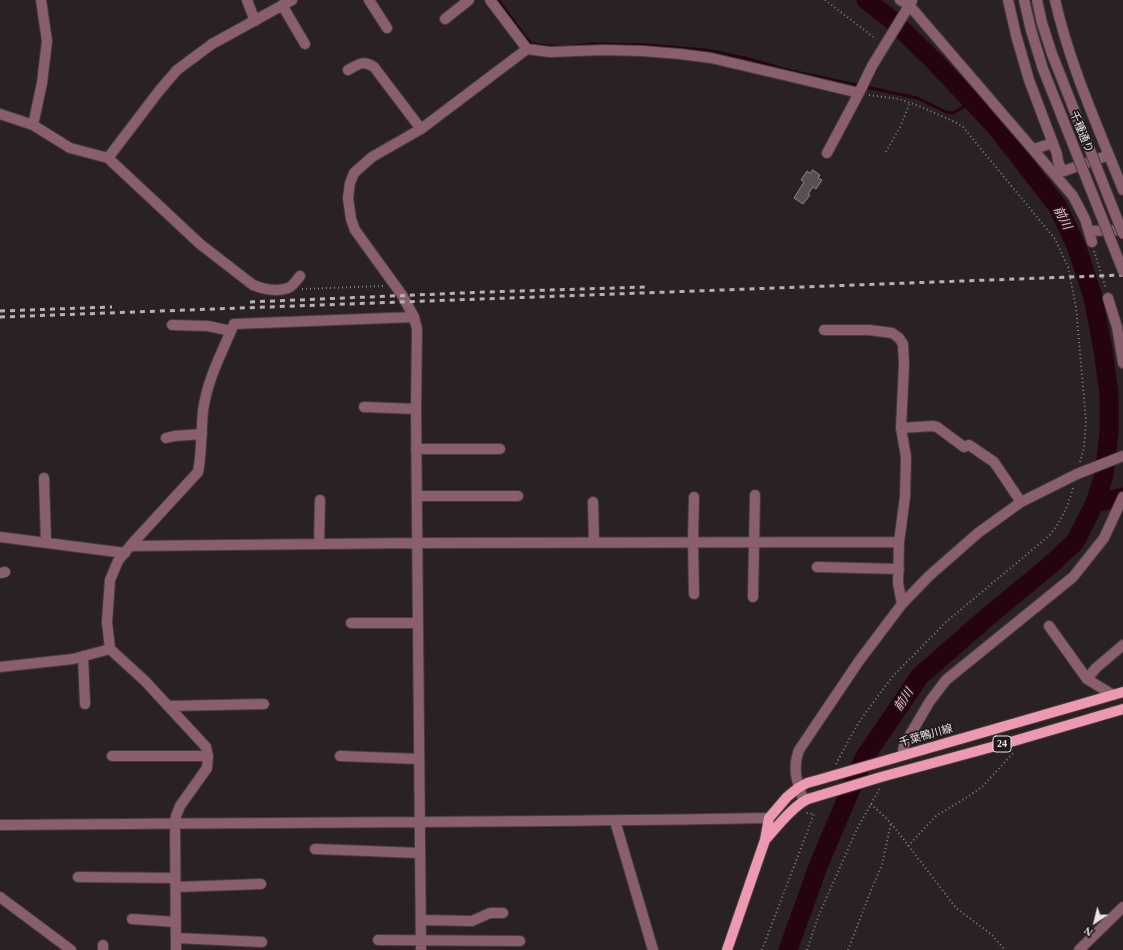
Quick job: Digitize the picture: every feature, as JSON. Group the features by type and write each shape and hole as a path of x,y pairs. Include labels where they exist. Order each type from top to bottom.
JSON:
{"main road":[{"name":"千葉鴨川線","path":"769,818 787,797 798,788 832,773 899,756 1123,692"},
{"name":"24","path":"765,840 804,801 821,794 1014,741 1123,709"},
{"name":"24","path":"727,950 765,840 769,818"}],"street":[{"path":"33,125 42,83 47,41 40,0"},
{"path":"247,0 255,21"},
{"path":"369,0 387,28"},
{"path":"446,19 469,0"},
{"path":"490,0 527,49 550,52 604,50 642,51 687,55 711,58 862,89"},
{"path":"1008,0 1029,80 1057,154 1058,164 1061,169 1064,171 1109,155"},
{"name":"千種通り","path":"1024,0 1031,30 1043,69 1123,271"},
{"name":"千種通り","path":"1037,0 1042,23 1052,54 1123,234"},
{"path":"1055,0 1062,29 1081,86 1123,190"},
{"path":"108,158 159,91 177,70 212,44 287,2 305,44"},
{"path":"827,153 907,2 1073,196 1085,219 1092,242"},
{"path":"421,945 416,449 417,329 414,317 402,295 355,230 351,219 348,198 350,183 354,173 372,157 421,129 527,49"},
{"path":"348,70 362,63 374,67 421,129"},
{"path":"0,114 33,125 70,148 108,158 200,244 253,285 277,290 290,288 300,276"},
{"path":"1034,149 1052,142"},
{"path":"1088,231 1123,230"},
{"path":"1108,298 1117,327 1123,363"},
{"path":"176,950 176,816 180,806 207,768 208,756 206,748 145,680 110,649 107,622 110,580 118,561 127,549 198,472 203,410 210,379 234,324 414,317"},
{"path":"172,325 208,326 231,331"},
{"path":"824,330 869,330 892,333 899,338 903,344 904,365 902,428 906,457 905,497 899,542 898,584 902,604"},
{"path":"364,407 416,409"},
{"path":"902,428 932,426 964,447 969,445 994,462 1021,502"},
{"path":"166,438 202,434"},
{"path":"416,449 500,449"},
{"path":"804,801 798,788 795,766 799,750 859,661 902,604 929,576 978,533 1021,502 1076,474 1123,456"},
{"path":"44,478 46,542"},
{"path":"754,597 755,495"},
{"path":"417,496 518,496"},
{"path":"694,497 694,594"},
{"path":"899,756 930,701 946,680 1073,577 1104,538 1123,497"},
{"path":"319,544 320,500"},
{"path":"593,502 594,542"},
{"path":"0,537 127,549 417,542 899,542"},
{"path":"818,567 899,570"},
{"path":"351,623 418,622"},
{"path":"1049,626 1087,679 1113,695"},
{"path":"1087,679 1096,668 1123,644"},
{"path":"0,667 73,659 110,649"},
{"path":"83,656 85,704"},
{"path":"168,706 264,704"},
{"path":"112,756 208,756"},
{"path":"340,756 419,758"},
{"path":"0,825 420,823 769,818"},
{"path":"615,821 653,950"},
{"path":"315,849 420,853"},
{"path":"78,877 175,882 261,884"},
{"path":"0,897 71,950"},
{"path":"1079,950 1123,907"},
{"path":"421,920 472,921 490,913 503,913"},
{"path":"132,919 176,922"},
{"path":"176,938 262,942"},
{"path":"378,940 421,945 520,941"}],"path":[{"path":"824,0 884,46"},
{"path":"832,773 861,719 892,676 946,622 1050,535 1061,520 1070,500 1084,447 1086,421 1076,307 1068,267 1055,239 963,127 910,103 862,89"},
{"path":"886,152 900,127 910,103"},
{"path":"1092,242 1108,298"},
{"path":"290,288 395,286"},
{"path":"908,846 936,816 983,786 1016,750 1014,741"},
{"path":"807,950 818,917 857,830 882,784 881,777"},
{"path":"871,804 891,823 956,908 991,934 1005,950"},
{"path":"762,950 814,814 801,812"},
{"path":"848,950 882,865 891,823"}],"building":[{"path":"813,170 820,175 818,178 822,180 816,189 813,187 808,194 810,195 803,204 794,198 804,182 801,180 807,171 810,173"}],"waterway":[{"path":"498,0 531,43 537,45 562,47"},
{"name":"前川","path":"788,950 819,864 864,758 920,676 992,613 1048,567 1075,542 1095,503 1104,475 1109,433 1109,394 1103,350 1093,297 1077,248 1058,207 997,128 935,62 892,20 866,0"},
{"path":"570,47 590,44 646,45 706,50 745,58 787,70 917,98 946,112 953,113 971,101"},
{"name":"前川","path":"1095,503 1123,497"}],"railway":[{"path":"0,317 1123,275"},
{"path":"250,302 646,287"},
{"path":"0,311 112,307"}]}
